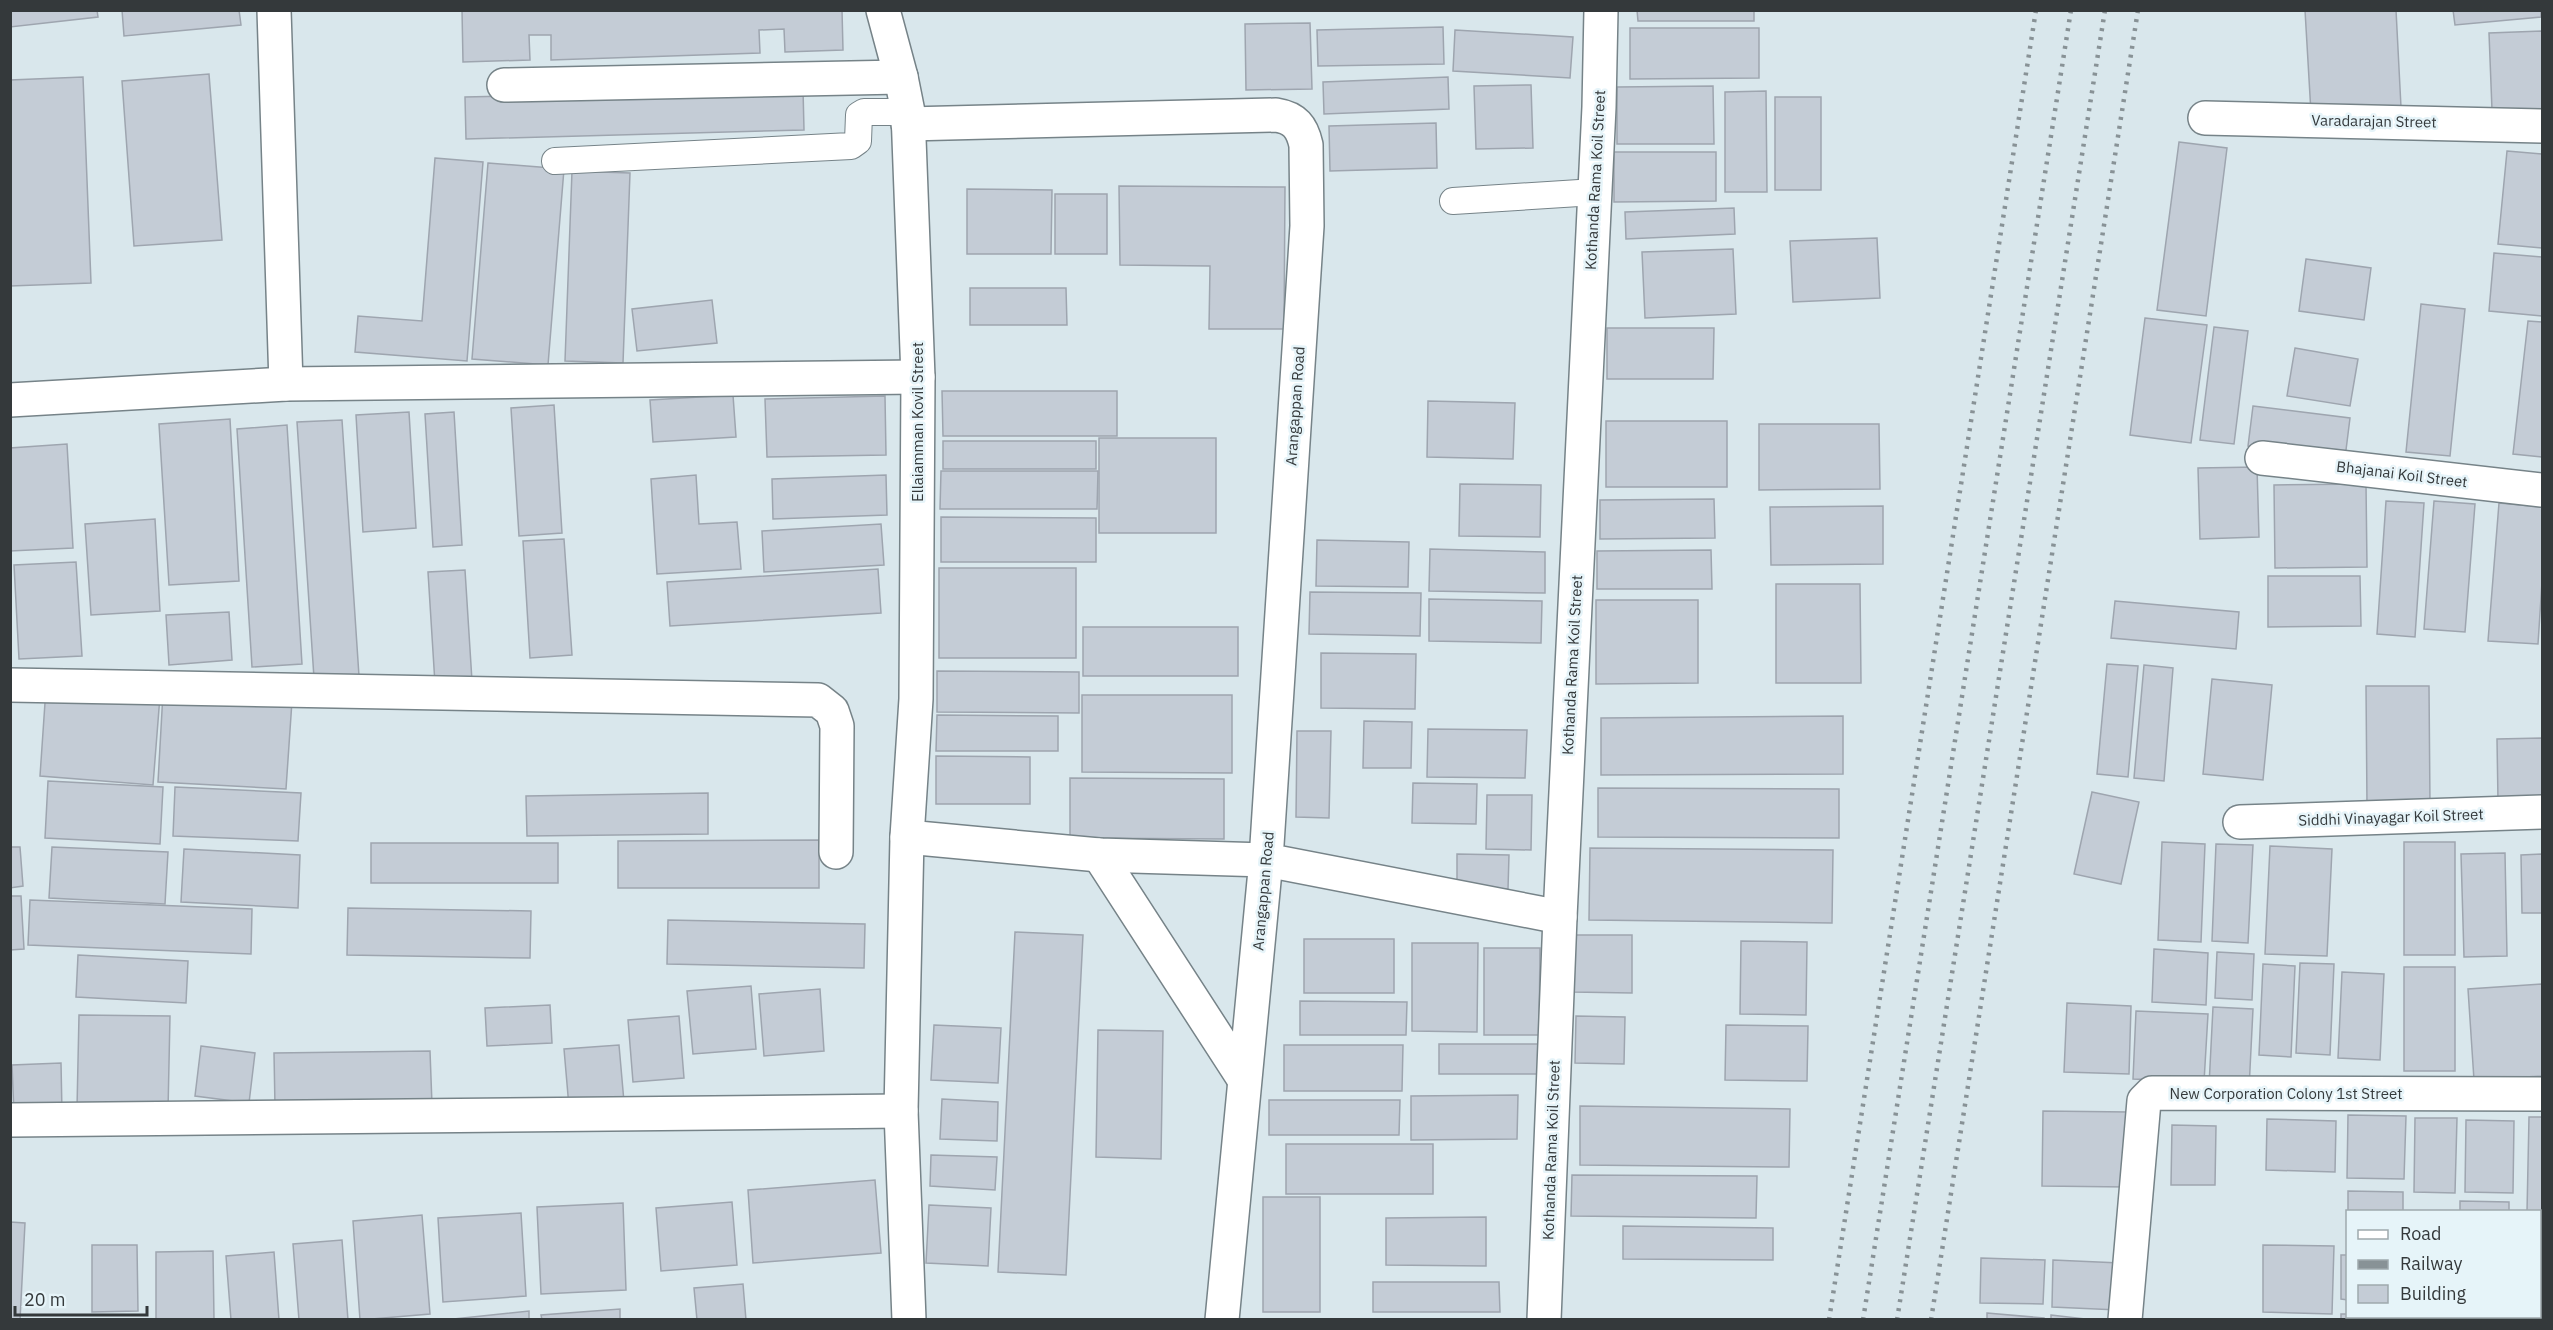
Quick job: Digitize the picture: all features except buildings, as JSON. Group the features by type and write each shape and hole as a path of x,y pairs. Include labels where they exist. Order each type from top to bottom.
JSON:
{"street":[{"path":"274,10 286,384"},
{"name":"Ellaiamman Kovil Street","path":"883,10 901,77 908,118 918,377 916,699 907,837 901,1111 909,1320"},
{"name":"Kothanda Rama Koil Street","path":"1544,1320 1560,917 1595,192 1601,10"},
{"path":"504,85 901,77"},
{"name":"Arangappan Road","path":"908,118 1276,115 1287,117 1297,124 1303,133 1306,145 1307,226 1266,860 1222,1320"},
{"name":"Varadarajan Street","path":"2205,118 2542,126"},
{"path":"10,400 286,384 918,377"},
{"name":"Bhajanai Koil Street","path":"2262,458 2542,490"},
{"path":"10,685 818,700 832,711 837,726 836,852"},
{"name":"Siddhi Vinayagar Koil Street","path":"2241,822 2542,812"},
{"path":"907,837 1099,855 1266,860 1560,917"},
{"path":"1099,855 1244,1080"},
{"name":"New Corporation Colony 1st Street","path":"2125,1320 2144,1101 2152,1093 2542,1094"},
{"path":"10,1120 901,1111"}],"lane":[{"path":"555,161 851,146 858,141 859,115 864,112 908,118"},
{"path":"1453,201 1595,192"}],"railway":[{"path":"1829,1320 2036,10"},
{"path":"1863,1320 2071,10"},
{"path":"1897,1320 2105,10"},
{"path":"1931,1320 2138,10"}]}
